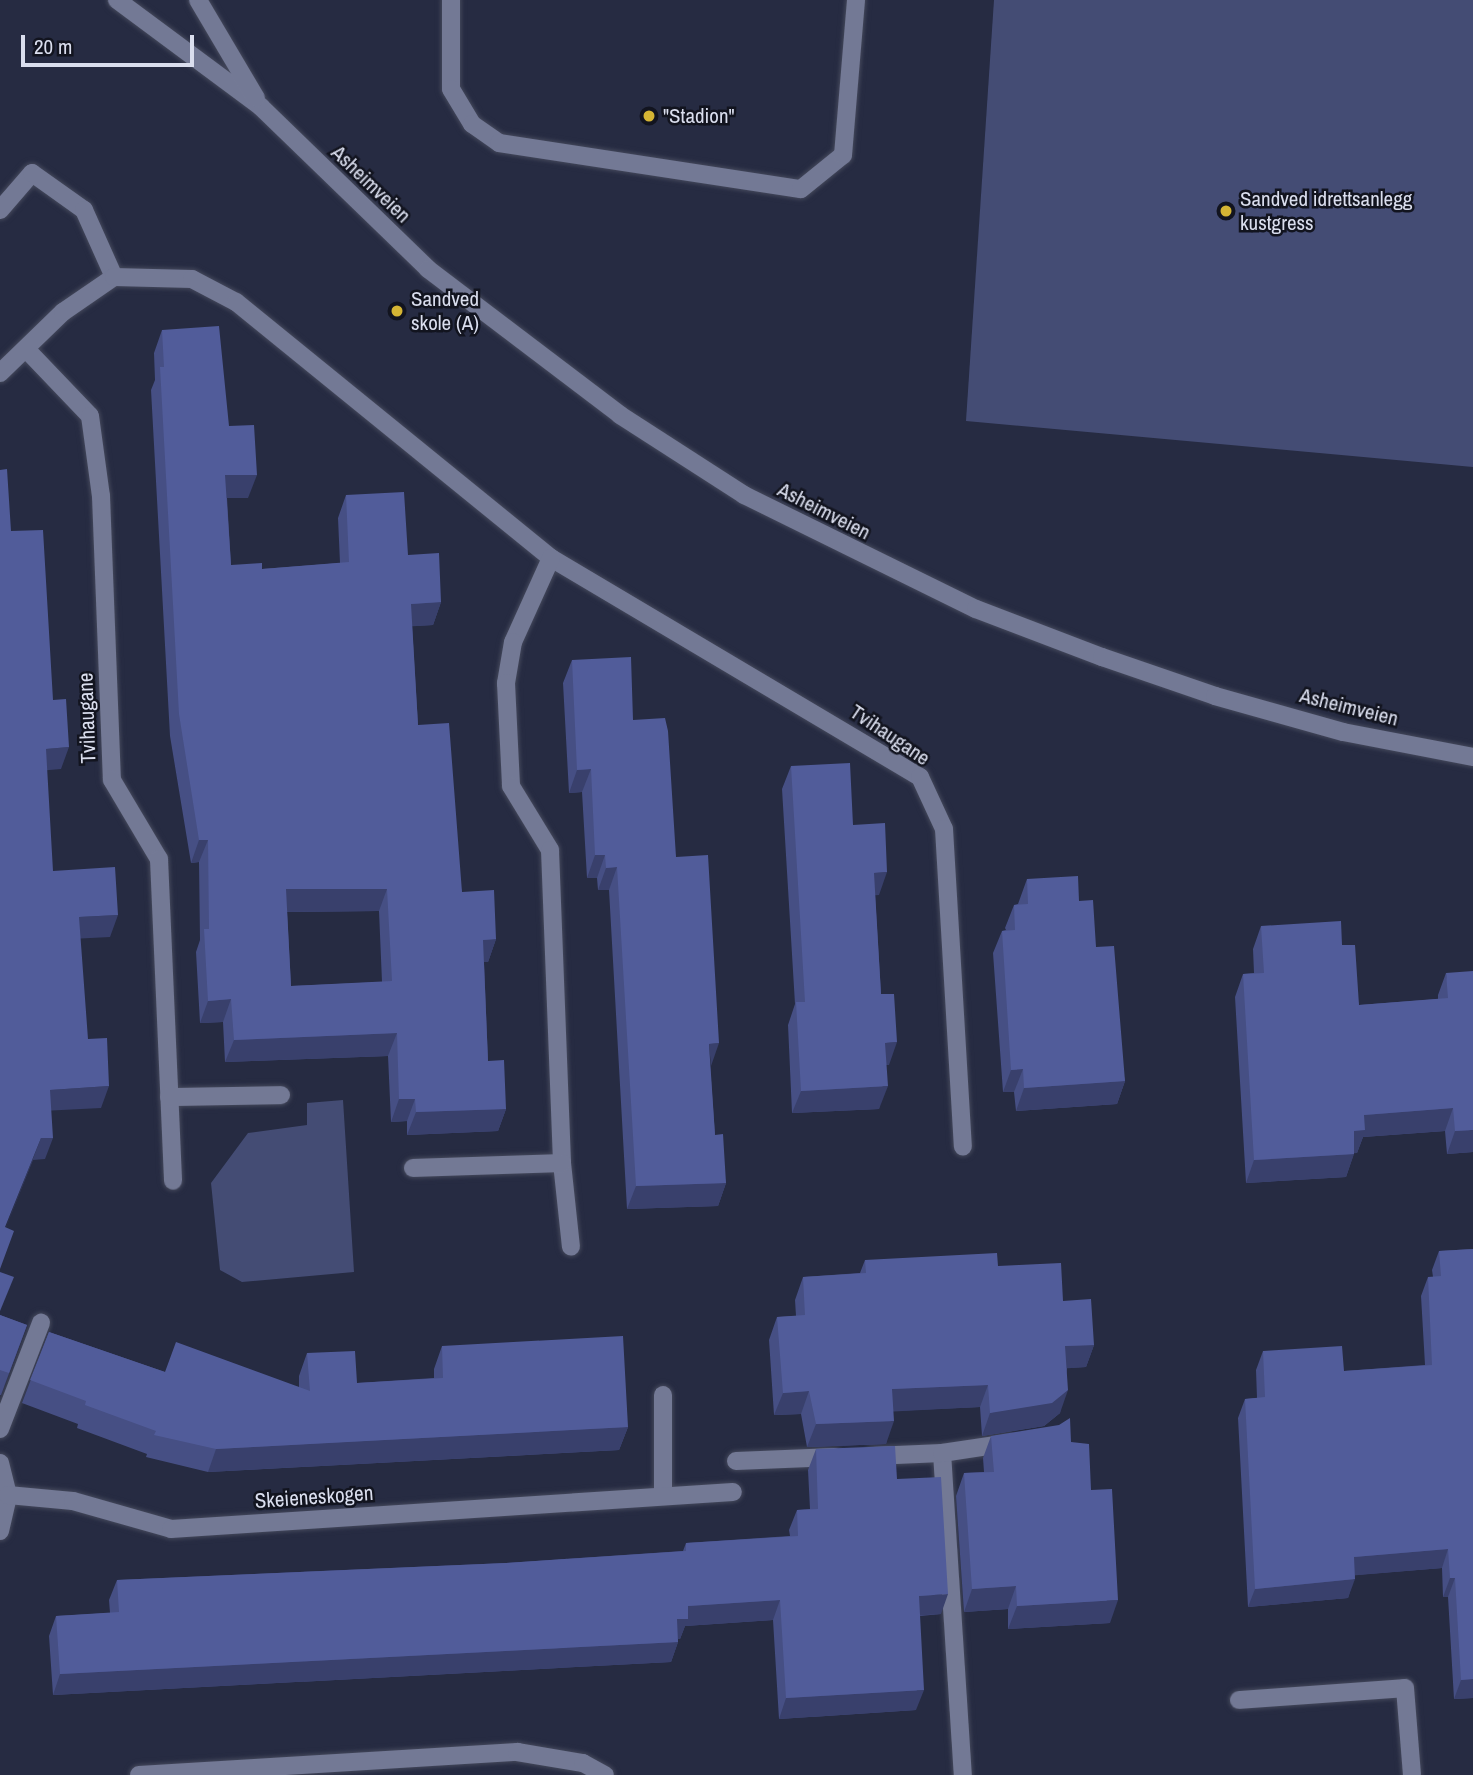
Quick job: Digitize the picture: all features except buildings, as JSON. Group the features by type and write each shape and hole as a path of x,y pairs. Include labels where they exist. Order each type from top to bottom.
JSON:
{"street":[{"name":"Asheimveien","path":"117,0 261,107 428,269 620,415 744,495 976,609 1102,657 1343,732 1473,757"},
{"name":"Asheimveien","path":"198,0 261,107"},
{"path":"451,0 451,89 472,124 499,143 802,189 843,155 856,0"},
{"path":"0,210 32,173 84,210 114,277 63,312 27,350 0,373"},
{"name":"Tvihaugane","path":"114,277 192,279 236,302 551,558 920,777 944,829 963,1146"},
{"name":"Tvihaugane","path":"27,350 90,416 101,496 112,780 159,859 173,1181"},
{"path":"551,558 513,642 506,683 512,786 550,850 562,1163 571,1247"},
{"path":"169,1097 281,1095"},
{"path":"413,1168 562,1163"},
{"path":"0,1429 41,1323"},
{"path":"663,1395 663,1496"},
{"path":"736,1461 942,1453 1022,1441"},
{"path":"942,1453 963,1775"},
{"path":"0,1463 8,1495 0,1531"},
{"name":"Skeieneskogen","path":"8,1495 73,1501 171,1530 733,1492"},
{"path":"1239,1700 1405,1688 1412,1775"},
{"path":"139,1775 517,1752 583,1763 605,1775"}],"shaded area":[{"name":"Sandved idrettsanlegg kustgress","path":"994,0 1473,0 1473,467 966,421"},
{"path":"343,1100 354,1272 242,1282 220,1270 211,1183 248,1133 307,1125 307,1103"}],"place":[{"name":"\"Stadion\"","path":"649,116"},
{"name":"Sandved idrettsanlegg kustgress","path":"1226,211"},
{"name":"Sandved skole (A)","path":"397,311"}]}
